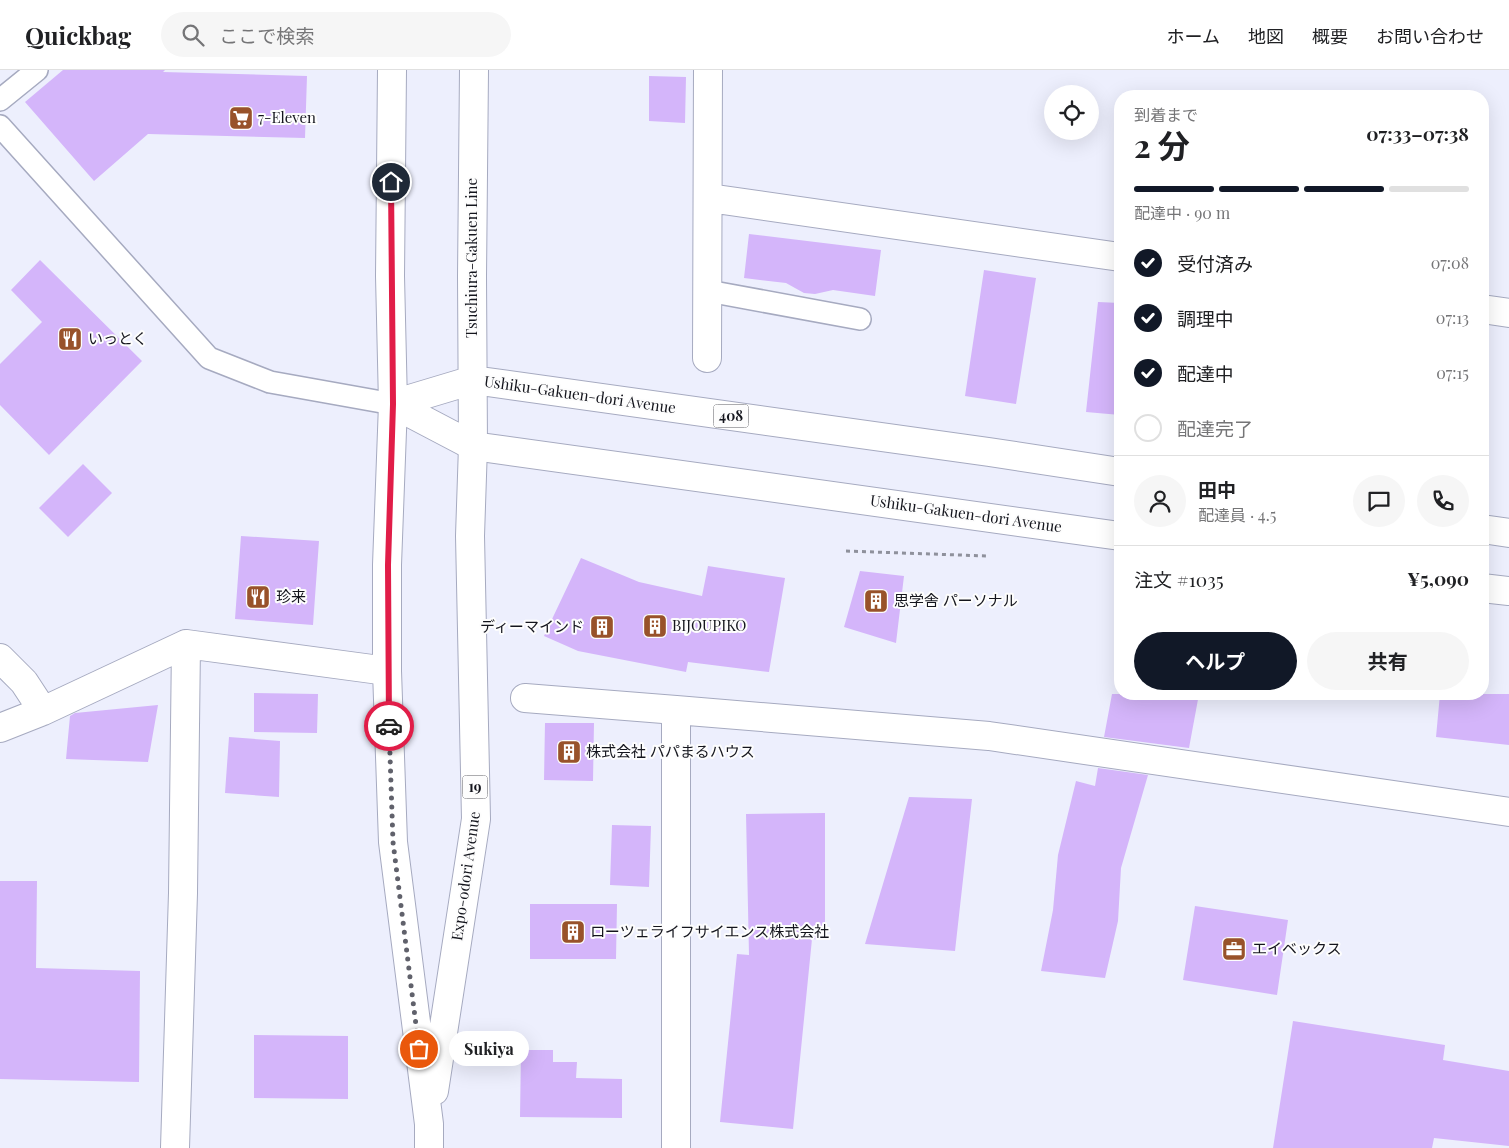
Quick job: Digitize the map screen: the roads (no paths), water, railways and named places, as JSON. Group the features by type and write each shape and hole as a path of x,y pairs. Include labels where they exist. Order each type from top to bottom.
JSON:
{"main road":[{"path":"392,70 390,276 393,404"},
{"name":"Tsuchiura-Gakuen Line","path":"473,446 474,70"},
{"path":"707,358 708,70"},
{"path":"709,198 1114,256"},
{"path":"1489,310 1509,313"},
{"name":"Ushiku-Gakuen-dori Avenue","path":"393,404 472,380 1114,471"},
{"name":"Ushiku-Gakuen-dori Avenue","path":"393,404 473,446 1114,535"},
{"name":"Expo-odori Avenue","path":"393,404 387,671 393,842 429,1136"},
{"name":"Expo-odori Avenue","path":"429,1136 476,819 470,536 473,446"},
{"path":"1489,530 1509,533"},
{"path":"1489,589 1509,591"},
{"path":"0,728 43,711 186,644 387,671"},
{"path":"175,1148 183,894 186,644"},
{"path":"0,658 24,682 43,711"},
{"path":"525,698 989,736 1509,812"},
{"path":"676,710 676,1148"}],"lane":[{"path":"0,100 37,70"},
{"path":"0,126 209,358 270,382 393,404"},
{"path":"708,290 860,319"}],"place":[{"name":"7-Eleven","path":"241,118"},
{"name":"いっとく","path":"70,339"},
{"name":"珍来","path":"258,597"},
{"name":"思学舎 パーソナル","path":"876,601"},
{"name":"BIJOUPIKO","path":"655,626"},
{"name":"ディーマインド","path":"602,627"},
{"name":"株式会社 パパまるハウス","path":"569,752"},
{"name":"ローツェライフサイエンス株式会社","path":"573,932"},
{"name":"エイベックス","path":"1234,949"},
{"name":"Sukiya","path":"419,1049"}]}
